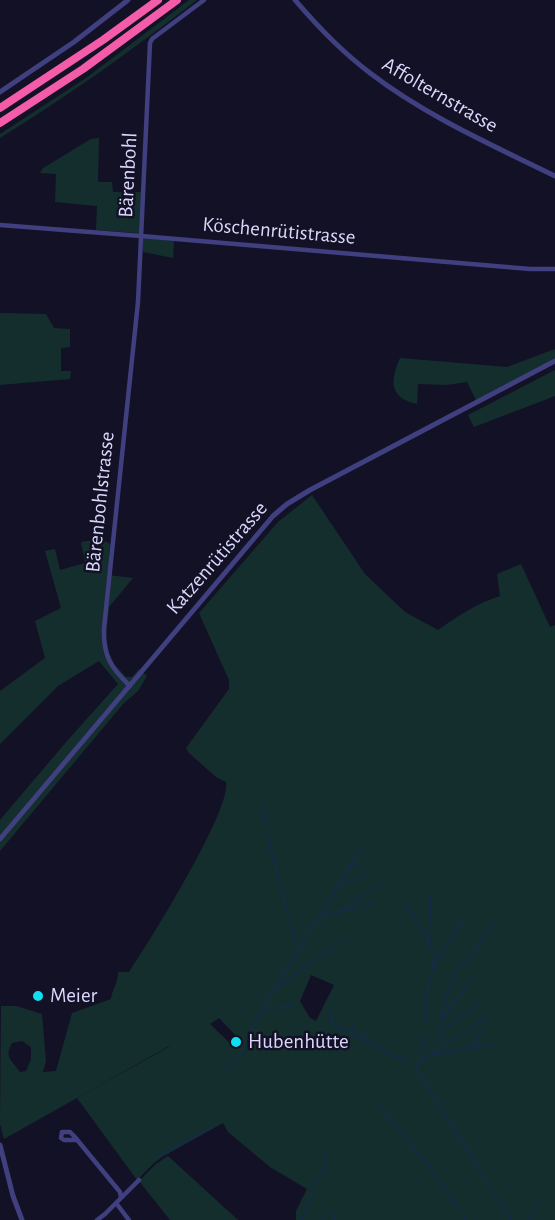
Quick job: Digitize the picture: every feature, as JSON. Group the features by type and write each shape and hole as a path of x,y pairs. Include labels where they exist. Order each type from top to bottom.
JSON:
{"highway":[{"path":"0,108 103,40 158,0"},
{"path":"0,123 73,75 177,0"}],"street":[{"path":"0,92 74,42 128,0"},
{"name":"Bärenbohl","path":"137,313 150,43 152,39 204,0"},
{"name":"Affolternstrasse","path":"295,0 343,51 393,90 445,121 555,177"},
{"name":"Köschenrütistrasse","path":"0,225 530,269 555,269"},
{"name":"Bärenbohlstrasse","path":"130,686 111,666 104,642 106,600 137,313"},
{"name":"Katzenrütistrasse","path":"0,839 281,508 310,490 555,362"},
{"path":"77,1140 120,1192 121,1198"},
{"path":"0,1145 13,1196 22,1220"},
{"path":"97,1220 139,1180"},
{"path":"116,1203 129,1220"}],"green space":[{"path":"189,0 197,0 100,72 0,138 0,134 86,78"},
{"path":"99,138 98,182 112,182 113,192 141,192 139,233 96,230 97,206 55,202 56,174 40,173 43,168 91,139"},
{"path":"143,238 174,241 173,258 143,252"},
{"path":"0,313 46,314 54,328 70,329 70,347 61,348 61,371 71,371 70,379 0,385"},
{"path":"555,349 555,359 476,400 467,382 447,385 418,384 417,404 401,398 394,387 394,374 400,358 507,367"},
{"path":"555,370 555,396 474,427 468,415"},
{"path":"312,495 365,574 405,612 438,630 476,606 500,596 497,574 521,564 550,627 555,625 555,1220 296,1220 296,1211 307,1189 270,1167 228,1132 223,1123 162,1157 137,1180 77,1098 171,1045 4,1139 0,1124 1,1006 16,1006 42,1014 46,1061 43,1072 56,1071 72,1013 111,999 118,972 129,972 139,957 187,877 216,819 224,797 226,782 216,777 186,748 229,689 229,680 199,613 278,522","holes":["311,975 334,985 316,1021 310,1018 300,1001","219,1018 242,1042 236,1049 210,1024","22,1041 31,1047 31,1059 26,1071 20,1072 10,1058 12,1043"]},
{"path":"103,540 110,544 108,575 133,578 109,607 106,638 109,653 114,664 126,677 132,677 139,669 147,676 138,691 123,704 0,851 0,820 118,684 99,661 58,686 0,744 0,691 45,658 35,621 61,608 45,551 55,549 60,570 85,563 81,542"},
{"path":"168,1156 238,1220 170,1220 139,1181"}],"waterway":[{"path":"263,805 266,829"},
{"path":"267,834 288,915"},
{"path":"247,1040 258,1015 362,847"},
{"path":"350,868 361,865"},
{"path":"339,885 367,875"},
{"path":"339,912 384,882"},
{"path":"429,940 431,896"},
{"path":"320,916 372,904"},
{"path":"407,905 434,955 427,991 426,1023"},
{"path":"433,968 464,918"},
{"path":"289,919 296,944"},
{"path":"442,1046 442,1017 456,970 466,962 494,923"},
{"path":"275,989 345,939"},
{"path":"445,1015 473,977"},
{"path":"443,1030 481,1002"},
{"path":"264,1008 294,1007"},
{"path":"329,1009 333,1024 408,1063"},
{"path":"489,1016 417,1064 417,1069 491,1189"},
{"path":"352,1024 352,1032"},
{"path":"364,1040 366,1029"},
{"path":"471,1048 481,1031"},
{"path":"422,1061 426,1032"},
{"path":"433,1055 491,1044"},
{"path":"221,1072 239,1057 244,1046"},
{"path":"379,1106 433,1172 460,1211"},
{"path":"159,1156 211,1128"},
{"path":"312,1188 324,1170 327,1154"},
{"path":"493,1193 511,1220"},
{"path":"302,1220 311,1194"},
{"path":"530,1220 537,1203"},
{"path":"335,1212 335,1220"},
{"path":"323,1220 325,1215"},
{"path":"463,1216 465,1220"}],"place":[{"name":"Meier","path":"38,996"},
{"name":"Hubenhütte","path":"236,1042"}]}
